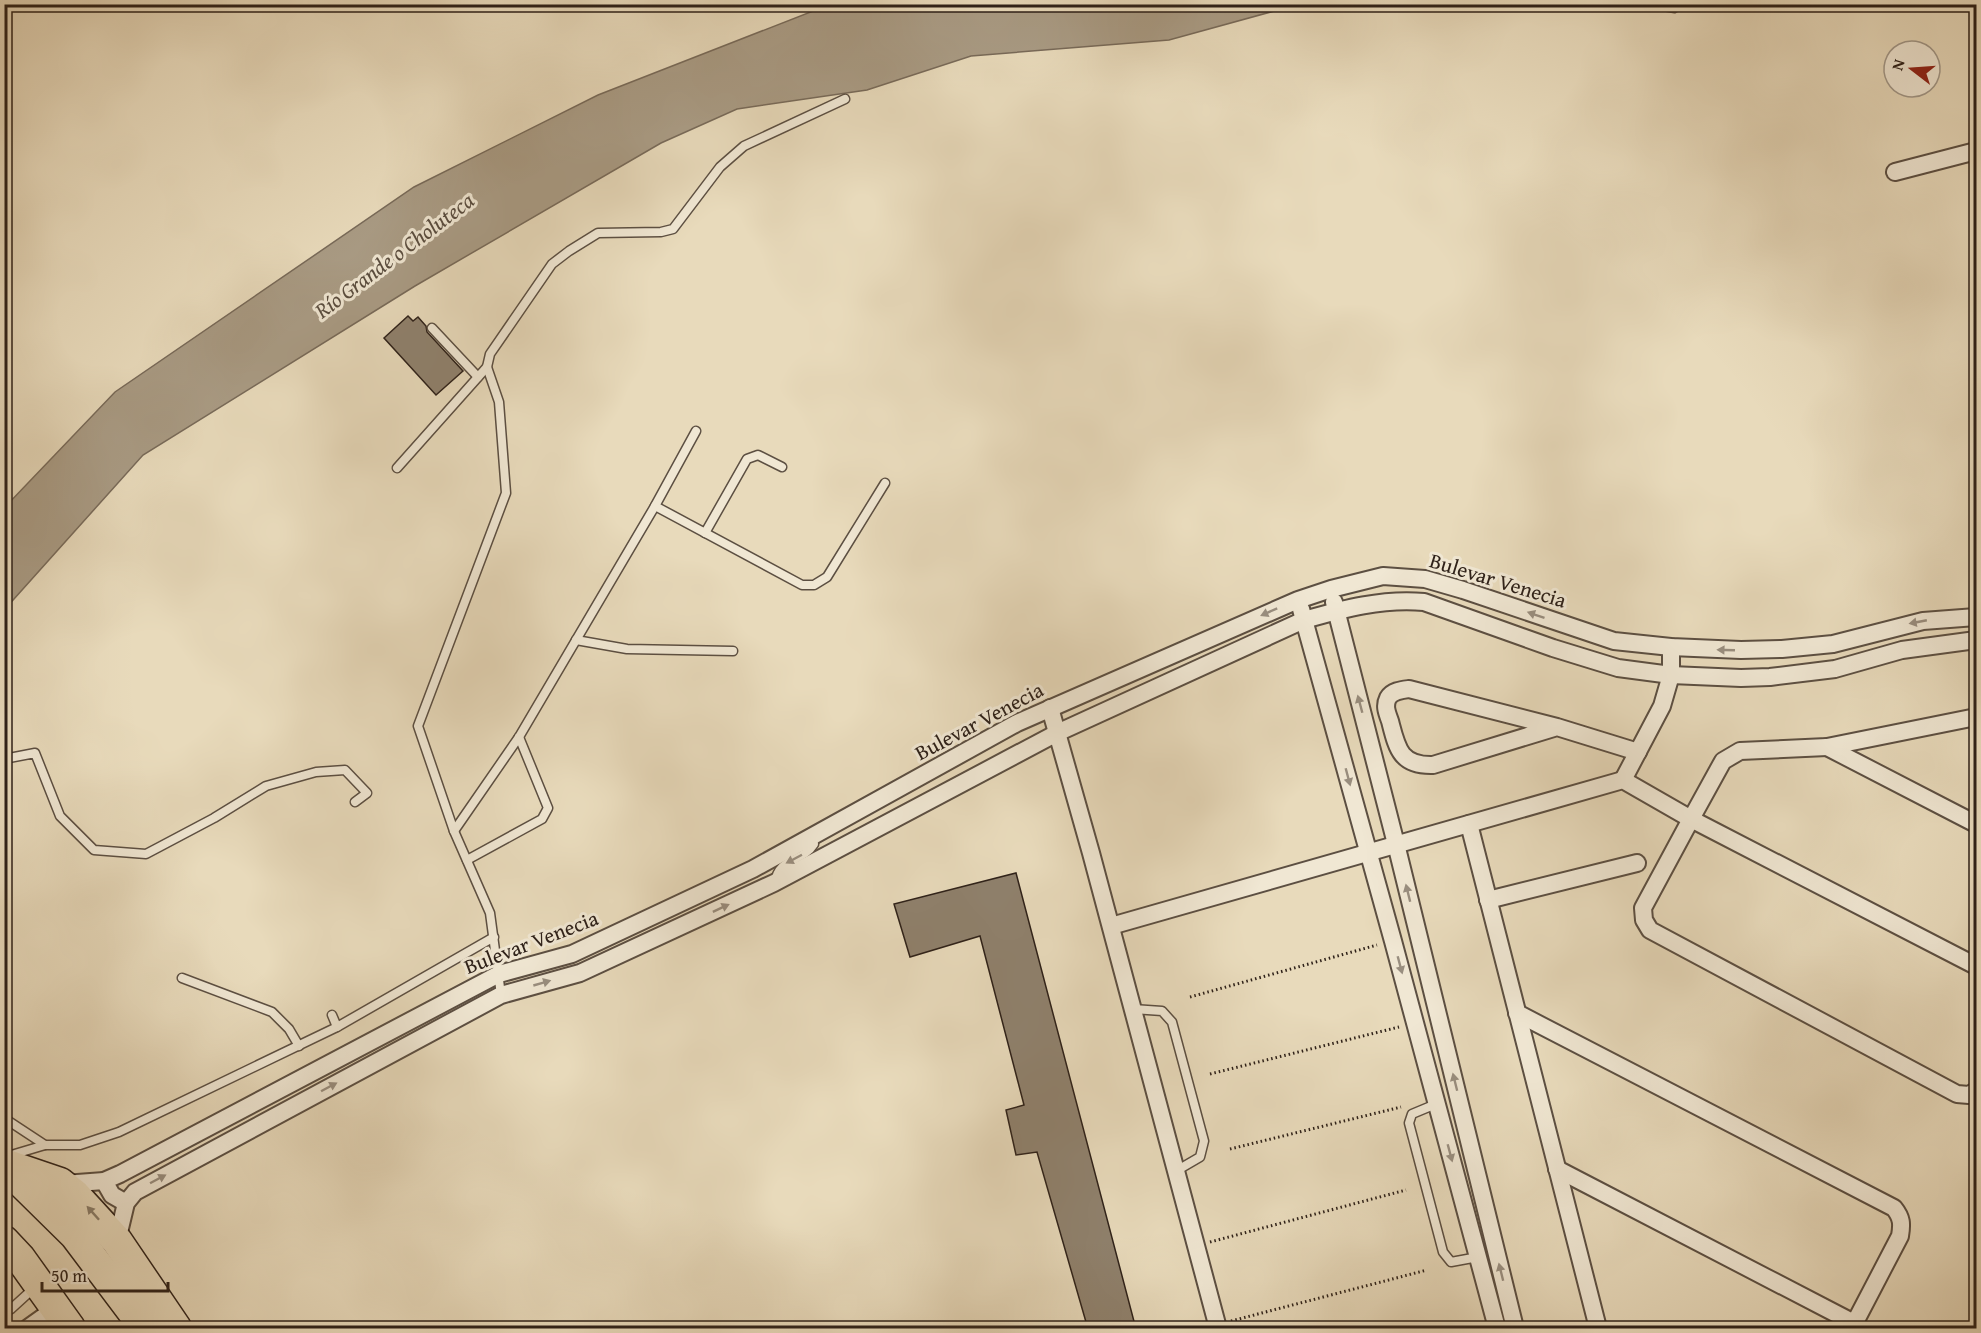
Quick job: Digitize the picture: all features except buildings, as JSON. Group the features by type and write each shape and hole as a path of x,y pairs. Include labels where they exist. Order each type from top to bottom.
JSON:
{"highway":[{"path":"4,1165 60,1183 89,1209 117,1241 176,1329"},
{"path":"4,1165 75,1235 145,1329"},
{"path":"4,1241 20,1258 63,1318"}],"street":[{"path":"1894,172 1977,152"},
{"name":"Bulevar Venecia","path":"60,1183 104,1181 499,974 572,954 753,869 1017,723 1298,600 1331,589 1383,576 1425,579 1614,641 1671,647 1741,650 1833,644 1923,621 1977,617"},
{"path":"1331,589 1515,1329"},
{"path":"1298,600 1369,853 1497,1329"},
{"name":"Bulevar Venecia","path":"126,1203 135,1192 501,995 580,973 774,883 1057,733 1304,620 1386,601 1424,602 1553,648 1618,668 1671,675 1741,678 1834,669 1902,650 1977,640"},
{"path":"1623,780 1662,706 1671,675 1671,647"},
{"path":"1557,728 1433,765 1419,766 1406,759 1397,750 1386,706 1389,696 1396,691 1409,689 1557,728 1638,752"},
{"path":"1050,708 1111,927 1217,1327"},
{"path":"1977,717 1827,747 1740,751 1730,755 1723,761 1643,908 1644,920 1650,930 1957,1094 1969,1095 1977,1091"},
{"path":"1827,747 1977,824"},
{"path":"1111,927 1623,780 1691,819 1977,966"},
{"path":"1469,824 1598,1329"},
{"path":"1488,900 1637,863"},
{"path":"1517,1013 1894,1208 1900,1216 1902,1225 1900,1236 1853,1326 1557,1168"},
{"path":"104,1181 112,1195 126,1203 117,1241"},
{"path":"28,1329 63,1318"}],"lane":[{"path":"397,468 487,367 490,354 552,264 568,251 598,233 661,232 673,229 720,167 744,146 845,99"},
{"path":"432,328 478,377"},
{"path":"487,367 499,402 506,494 418,726 454,831 490,913 501,995"},
{"path":"454,831 519,737 655,506 696,431"},
{"path":"705,533 747,459 758,455 782,466"},
{"path":"655,506 802,585 814,585 827,577 885,483"},
{"path":"576,640 627,650 733,651"},
{"path":"467,860 542,819 548,808 519,737"},
{"path":"4,759 35,753 60,816 94,850 146,854 214,818 266,786 316,772 345,770 367,793 355,802"},
{"path":"774,883 776,872 782,866 810,851 814,844 813,837"},
{"path":"4,1157 45,1145 80,1145 119,1132 337,1027 494,938"},
{"path":"182,978 272,1012 289,1029 299,1046"},
{"path":"1132,1009 1162,1011 1172,1022 1184,1063 1204,1141 1200,1157 1176,1171"},
{"path":"332,1015 337,1027"},
{"path":"1436,1101 1412,1114 1409,1123 1432,1215 1443,1252 1451,1262 1478,1257"},
{"path":"4,1118 45,1145"},
{"path":"4,1313 38,1284"}],"path":[{"path":"1190,997 1393,941"},
{"path":"1210,1074 1415,1023"},
{"path":"1230,1149 1436,1101"},
{"path":"1196,1246 1406,1190"},
{"path":"1217,1327 1426,1270"}],"water":[{"name":"Río Grande o Choluteca","path":"831,4 1296,5 1169,40 971,56 867,90 737,109 661,143 415,286 143,455 5,609 5,507 115,392 414,187 598,95"},
{"path":"1632,5 1688,5 1675,13"}]}
